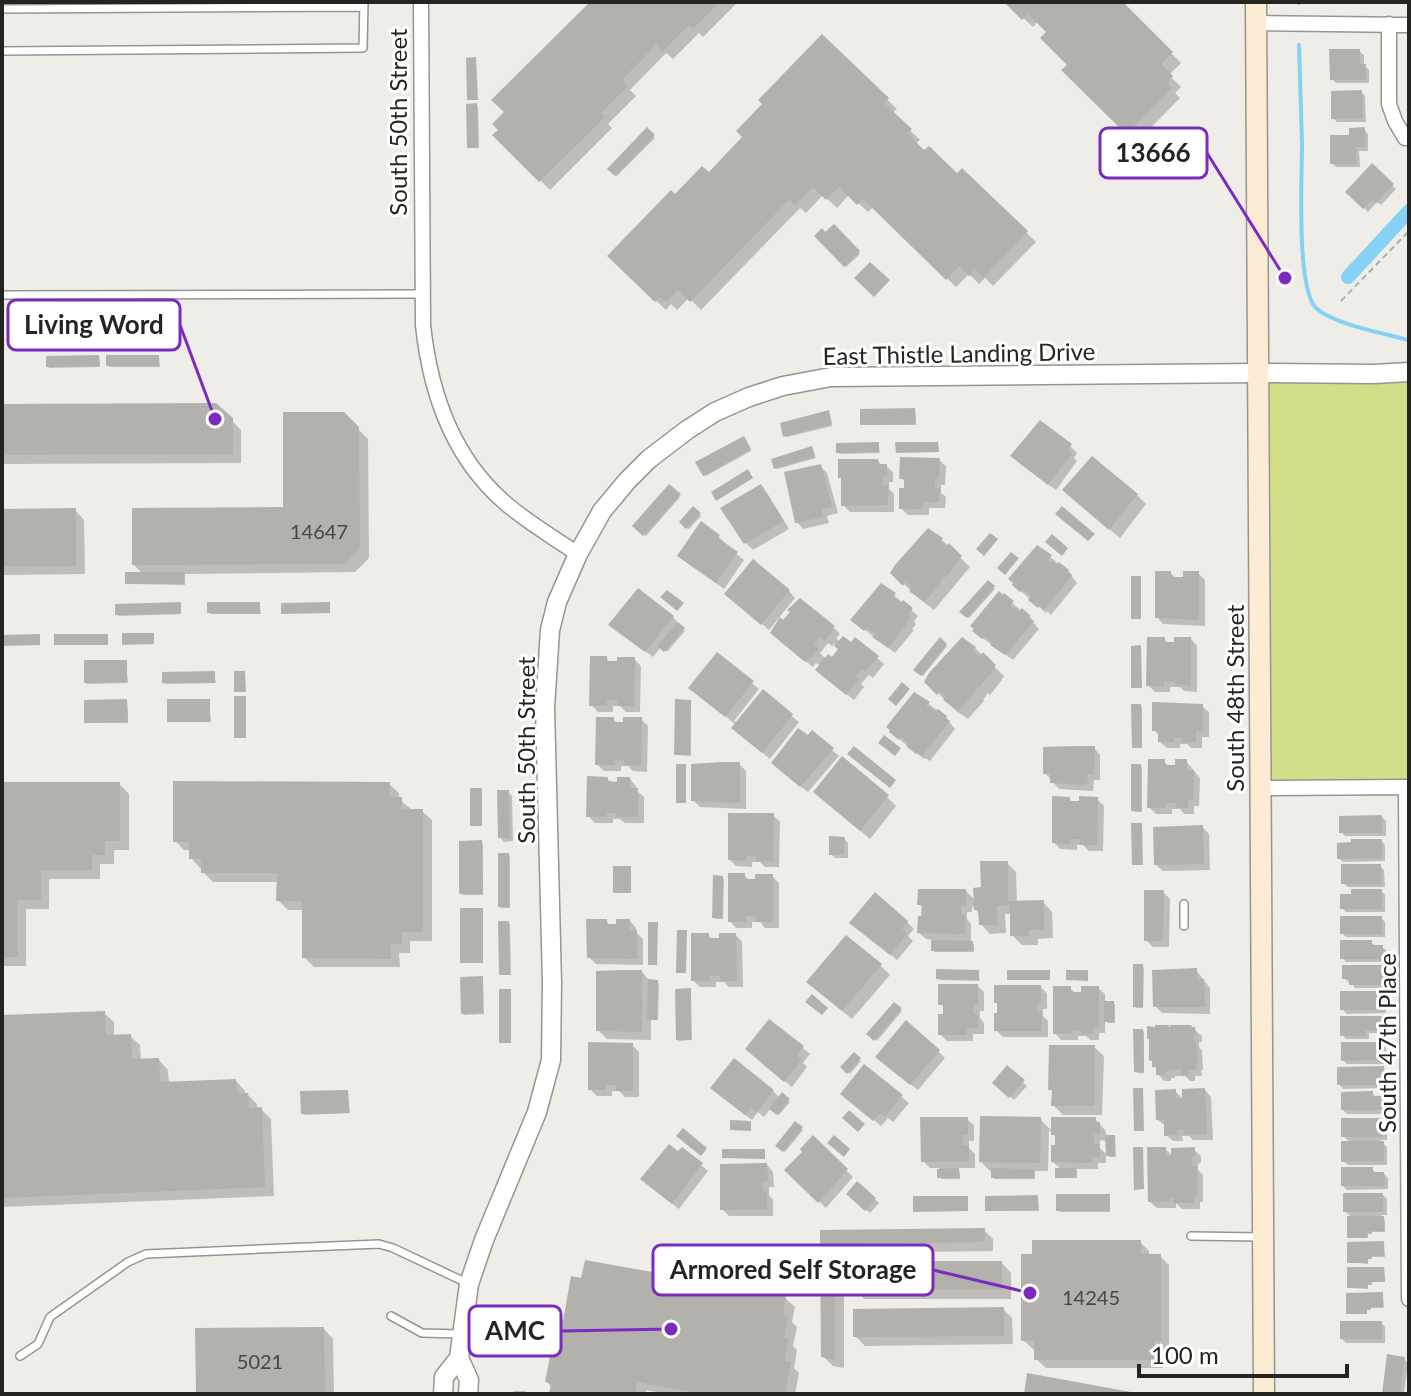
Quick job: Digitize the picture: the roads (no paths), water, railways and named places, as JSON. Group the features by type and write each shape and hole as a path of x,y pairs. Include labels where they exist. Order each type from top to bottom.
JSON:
{"main road":[{"name":"South 48th Street","path":"1256,2 1264,1394"}],"street":[{"name":"South 50th Street","path":"421,2 423,325 429,369 441,407 459,446 481,478 501,500 578,554 557,602 550,630 545,708 551,1060 537,1112 469,1284 459,1358 444,1377 443,1394"},
{"path":"1256,23 1409,25"},
{"path":"1389,24 1389,104 1405,138"},
{"name":"East Thistle Landing Drive","path":"578,554 602,511 649,459 715,412 783,386 831,377 869,375 1409,372"},
{"path":"1260,788 1408,787"},
{"name":"South 47th Place","path":"1408,787 1409,1299"},
{"name":"South 50th Street","path":"459,1358 469,1380 468,1394"}],"lane":[{"path":"2,9 364,5 363,48 2,51"},
{"path":"2,295 423,294"},
{"path":"1184,904 1184,926"},
{"path":"1191,1236 1263,1237"},
{"path":"20,1356 38,1344 50,1317 128,1262 146,1254 379,1244 469,1284"},
{"path":"391,1316 422,1333 462,1334"}],"waterway":[{"path":"1299,45 1303,255 1310,296 1316,308 1334,319 1409,340"},
{"path":"1348,277 1409,211"}],"place":[{"name":"13666","path":"1285,278"},
{"name":"Living Word","path":"215,419"},
{"name":"Armored Self Storage","path":"1030,1293"},
{"name":"AMC","path":"671,1329"}]}
